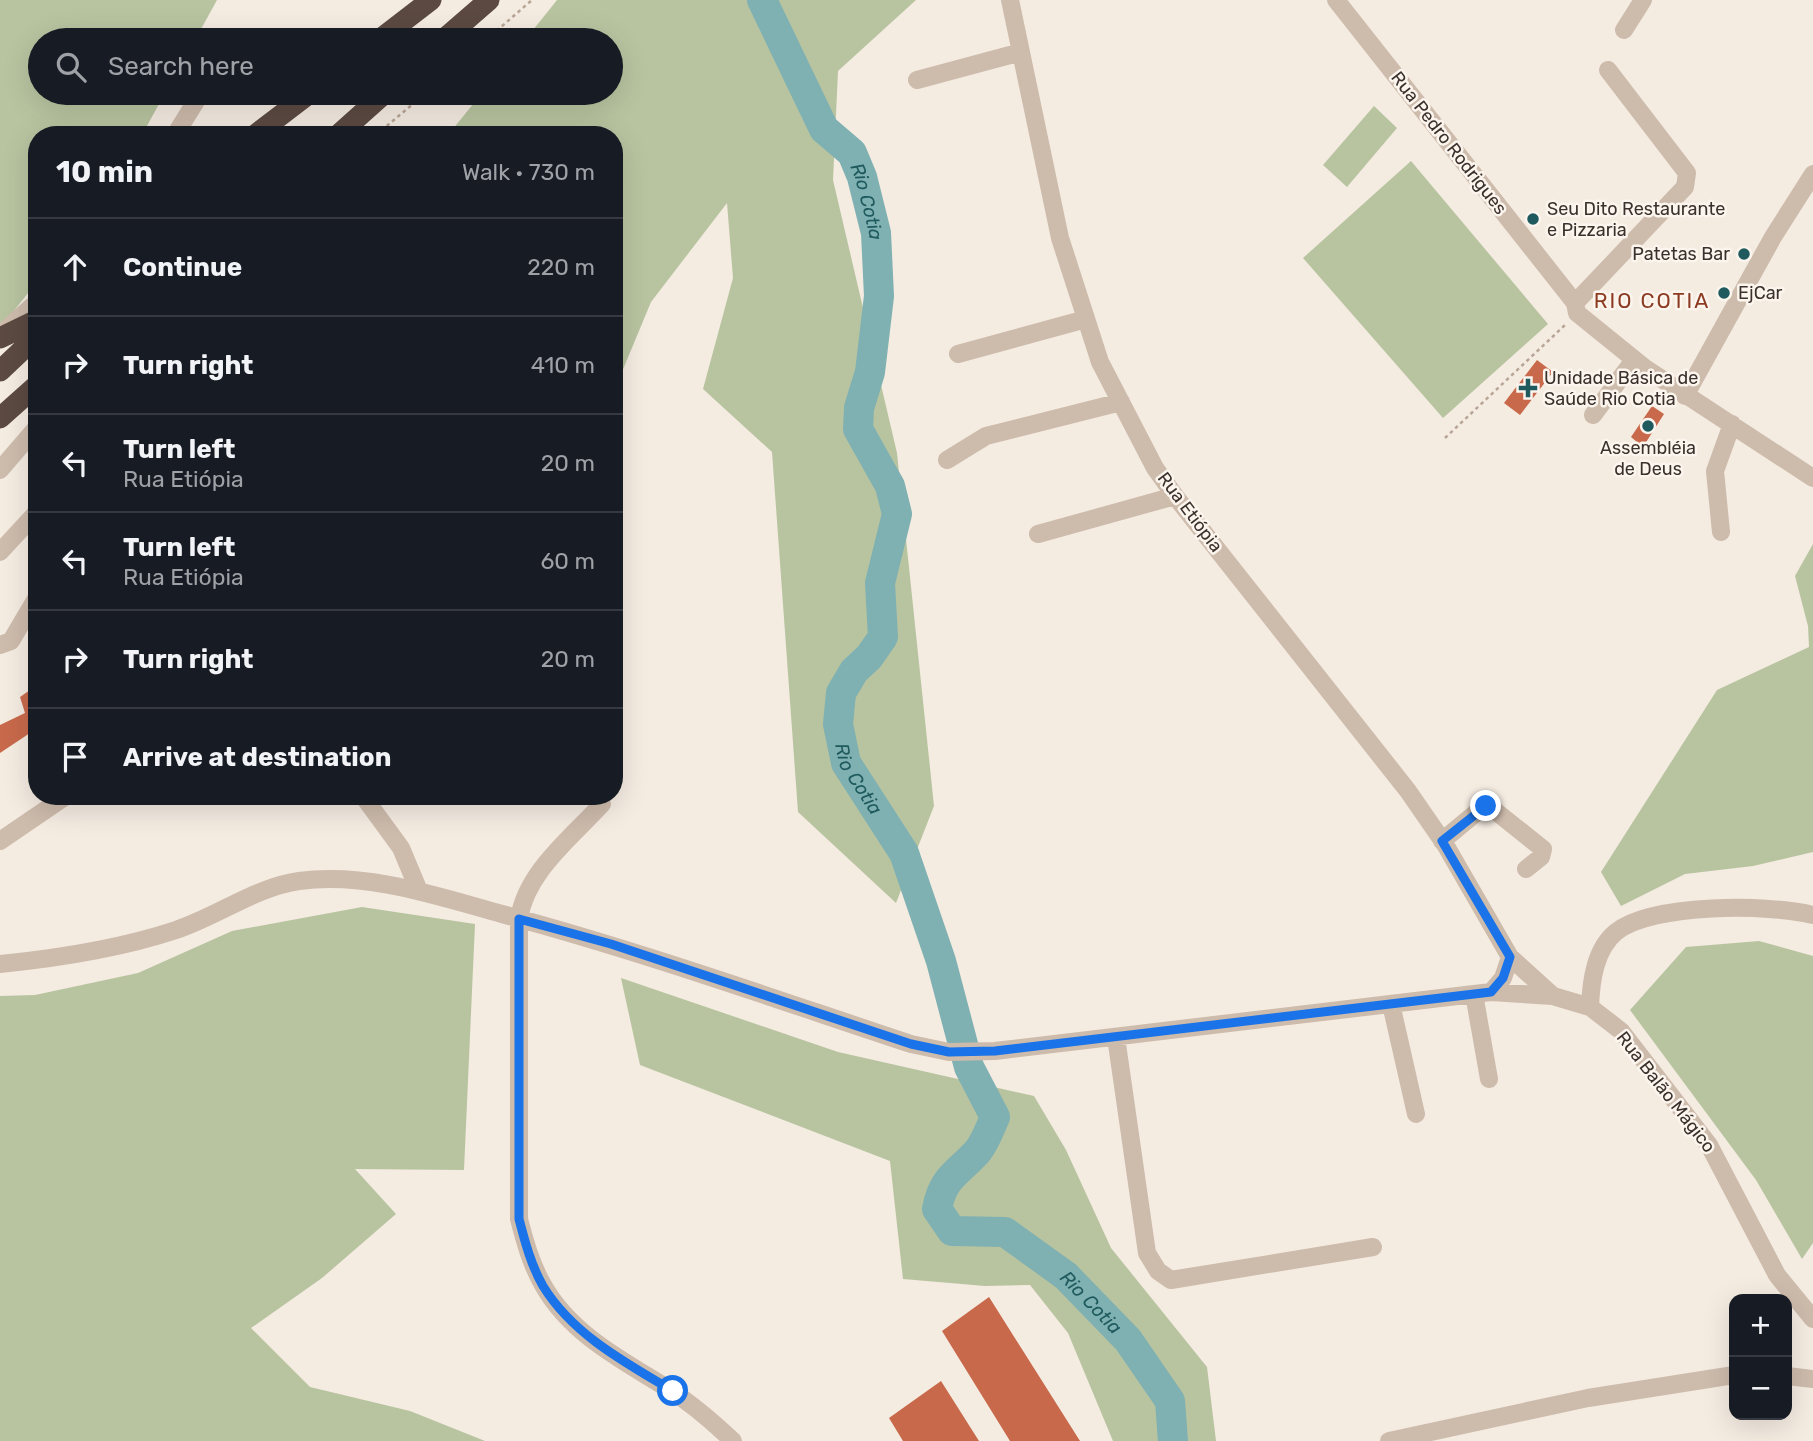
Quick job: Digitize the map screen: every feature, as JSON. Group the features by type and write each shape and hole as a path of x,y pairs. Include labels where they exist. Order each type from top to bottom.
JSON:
{"highway":[{"path":"395,28 431,0"},
{"path":"457,28 489,0"},
{"path":"267,126 294,105"},
{"path":"348,126 372,105"},
{"path":"0,336 28,324"},
{"path":"0,371 28,345"},
{"path":"0,418 28,392"}],"street":[{"name":"Rua Etiópia","path":"1010,0 1060,238 1100,362 1156,468 1175,496 1408,791 1442,841 1510,957 1553,996"},
{"name":"Rua Pedro Rodrigues","path":"1336,0 1576,308 1634,360 1685,396"},
{"path":"1623,30 1643,0"},
{"path":"917,80 1021,52"},
{"path":"1576,308 1685,187 1687,173 1608,70"},
{"path":"181,126 194,105"},
{"path":"1813,174 1773,237 1685,396 1813,478"},
{"path":"0,336 28,310"},
{"path":"958,354 1086,319"},
{"path":"1593,415 1634,360"},
{"path":"947,460 986,436 1121,402"},
{"path":"1721,532 1715,471 1732,424"},
{"path":"0,470 28,437"},
{"path":"1038,534 1175,496"},
{"path":"0,552 28,522"},
{"path":"0,645 10,641 28,612"},
{"path":"0,841 53,805"},
{"path":"370,805 401,848 419,891"},
{"path":"601,805 527,888 519,919 519,1219 529,1256 544,1287 603,1350 673,1391 733,1441"},
{"path":"1442,841 1483,807 1489,806 1543,849 1541,857 1526,869"},
{"path":"0,964 82,956 177,930 272,888 299,881 338,880 419,891 624,949 911,1044 949,1052 995,1051 1482,993 1553,996 1590,1006 1591,979 1602,951 1614,933 1634,922 1688,910 1772,908 1813,915"},
{"path":"1482,993 1503,978 1510,957"},
{"path":"1482,993 1489,1079"},
{"path":"1391,1004 1416,1114"},
{"name":"Rua Balão Mágico","path":"1590,1006 1621,1031 1709,1144 1777,1275 1813,1320"},
{"path":"1116,1037 1147,1253 1158,1271 1171,1280 1373,1247"},
{"path":"1389,1441 1588,1398 1729,1377"},
{"path":"1792,1377 1813,1379"}],"path":[{"path":"500,28 532,0"},
{"path":"387,126 412,105"},
{"path":"1445,438 1576,308"}],"green space":[{"path":"0,0 217,0 202,28 28,28 28,105 158,105 147,126 28,126 28,293 0,328"},
{"path":"557,0 916,0 838,71 833,180 897,453 934,806 896,903 798,812 772,452 703,389 733,278 727,203 651,302 623,369 623,126 455,126 472,105 623,105 623,28 535,28"},
{"path":"1374,106 1397,128 1347,187 1323,165"},
{"path":"1411,161 1548,324 1443,418 1303,258"},
{"path":"1813,544 1813,852 1753,866 1685,874 1621,906 1601,872 1717,690 1809,647 1808,626 1795,576"},
{"path":"362,907 475,924 464,1170 355,1169 396,1214 322,1278 251,1328 310,1387 410,1411 485,1441 0,1441 0,996 35,995 138,973 232,931"},
{"path":"1759,941 1813,956 1813,1243 1802,1259 1756,1180 1630,1010 1686,947"},
{"path":"621,978 838,1052 1034,1096 1066,1150 1111,1248 1207,1367 1216,1441 1113,1441 1068,1333 1030,1285 985,1286 903,1279 890,1161 640,1065"}],"building":[{"name":"Unidade Básica de Saúde Rio Cotia","path":"1537,360 1553,372 1520,415 1504,403"},
{"name":"Assembléia de Deus","path":"1652,406 1664,414 1643,447 1631,437"},
{"path":"28,691 28,734 0,753 0,725 25,713 20,697"},
{"path":"989,1297 1080,1441 1010,1441 942,1331"},
{"path":"941,1381 979,1441 903,1441 889,1418"}],"waterway":[{"name":"Rio Cotia","path":"762,0 824,129 852,153 862,177 876,233 879,296 870,372 859,408 858,429 890,486 897,514 880,583 883,637 869,657 854,671 841,693 838,724 846,763 904,853 941,961 969,1067 995,1117 980,1148 947,1183 937,1209 952,1231 1005,1232 1066,1276 1128,1340 1170,1401 1173,1441"}],"place":[{"name":"Seu Dito Restaurante e Pizzaria","path":"1533,219"},
{"name":"Patetas Bar","path":"1744,254"},
{"name":"EjCar","path":"1724,293"},
{"name":"Unidade Básica de Saúde Rio Cotia","path":"1528,388"},
{"name":"Assembléia de Deus","path":"1648,426"}],"district":[{"name":"RIO COTIA","path":"1652,301"}],"route":[{"path":"673,1391 603,1350 571,1319 544,1287 529,1256 519,1219 519,919 611,944 911,1044 949,1052 995,1051 1491,992 1503,978 1510,957 1442,841 1486,806"}]}
